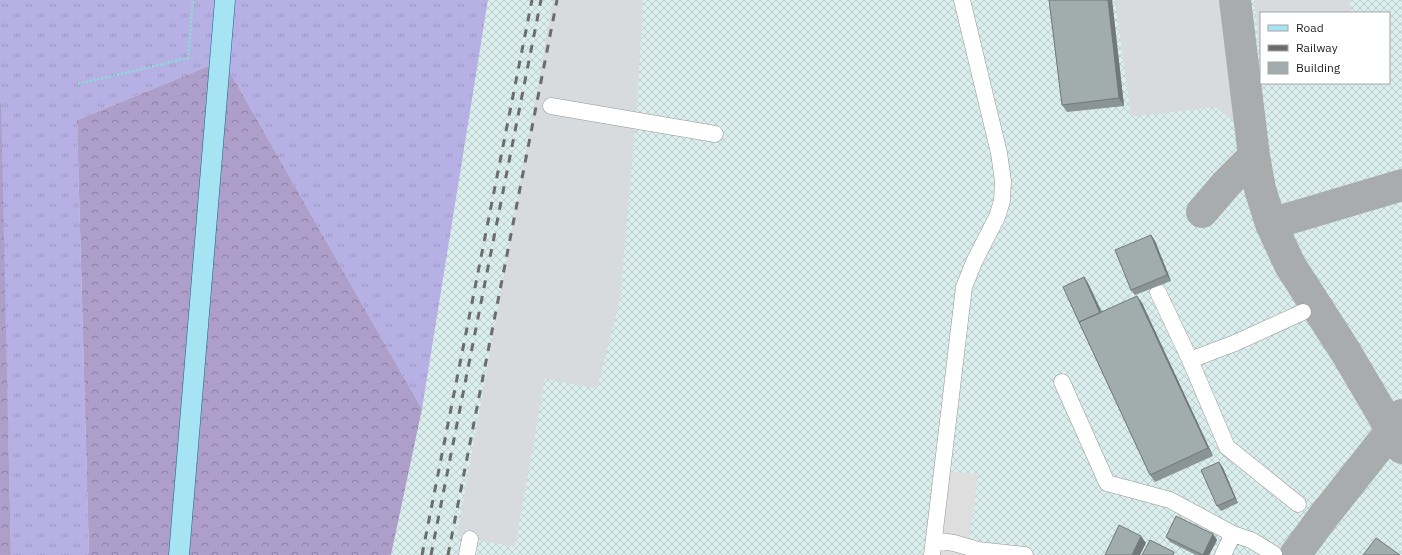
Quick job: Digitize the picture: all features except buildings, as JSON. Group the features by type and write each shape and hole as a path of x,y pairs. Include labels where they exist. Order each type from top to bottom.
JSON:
{"main road":[{"path":"179,555 225,0"}],"lane":[{"path":"962,0 999,153 1003,181 1002,200 997,217 974,262 964,287 933,547 954,543 978,550 1025,555"},
{"path":"551,106 715,134"},
{"path":"1158,292 1190,360 1227,447 1298,504"},
{"path":"1190,360 1235,344 1303,312"},
{"path":"1062,382 1107,483 1170,500 1233,534 1251,540 1274,554"},
{"path":"1223,555 1233,534"},
{"path":"467,555 470,539"}],"path":[{"path":"78,84 188,58 193,0"}],"shaded area":[{"path":"488,0 1402,0 1402,555 391,555 422,409"},
{"path":"553,0 643,0 637,106 620,299 597,389 545,379 515,547 457,536"},
{"path":"1115,0 1220,0 1236,123 1215,107 1131,117"},
{"path":"1254,0 1350,0 1351,12 1260,12 1260,50"},
{"path":"950,471 978,475 967,555 938,555"}],"green space":[{"path":"0,0 488,0 422,409 223,60 77,120 89,555 11,555 0,102"},
{"path":"223,60 422,409 391,555 89,555 77,120"},
{"path":"0,102 1,104 11,555 0,555"}],"taxiway":[{"path":"1235,0 1254,156 1260,189 1271,224 1290,265 1347,354 1402,448"},
{"path":"1202,212 1227,183 1254,156"},
{"path":"1271,224 1402,185"},
{"path":"1295,555 1402,415"}],"railway":[{"path":"422,555 532,0"},
{"path":"431,555 541,0"},
{"path":"448,555 557,0"}]}
